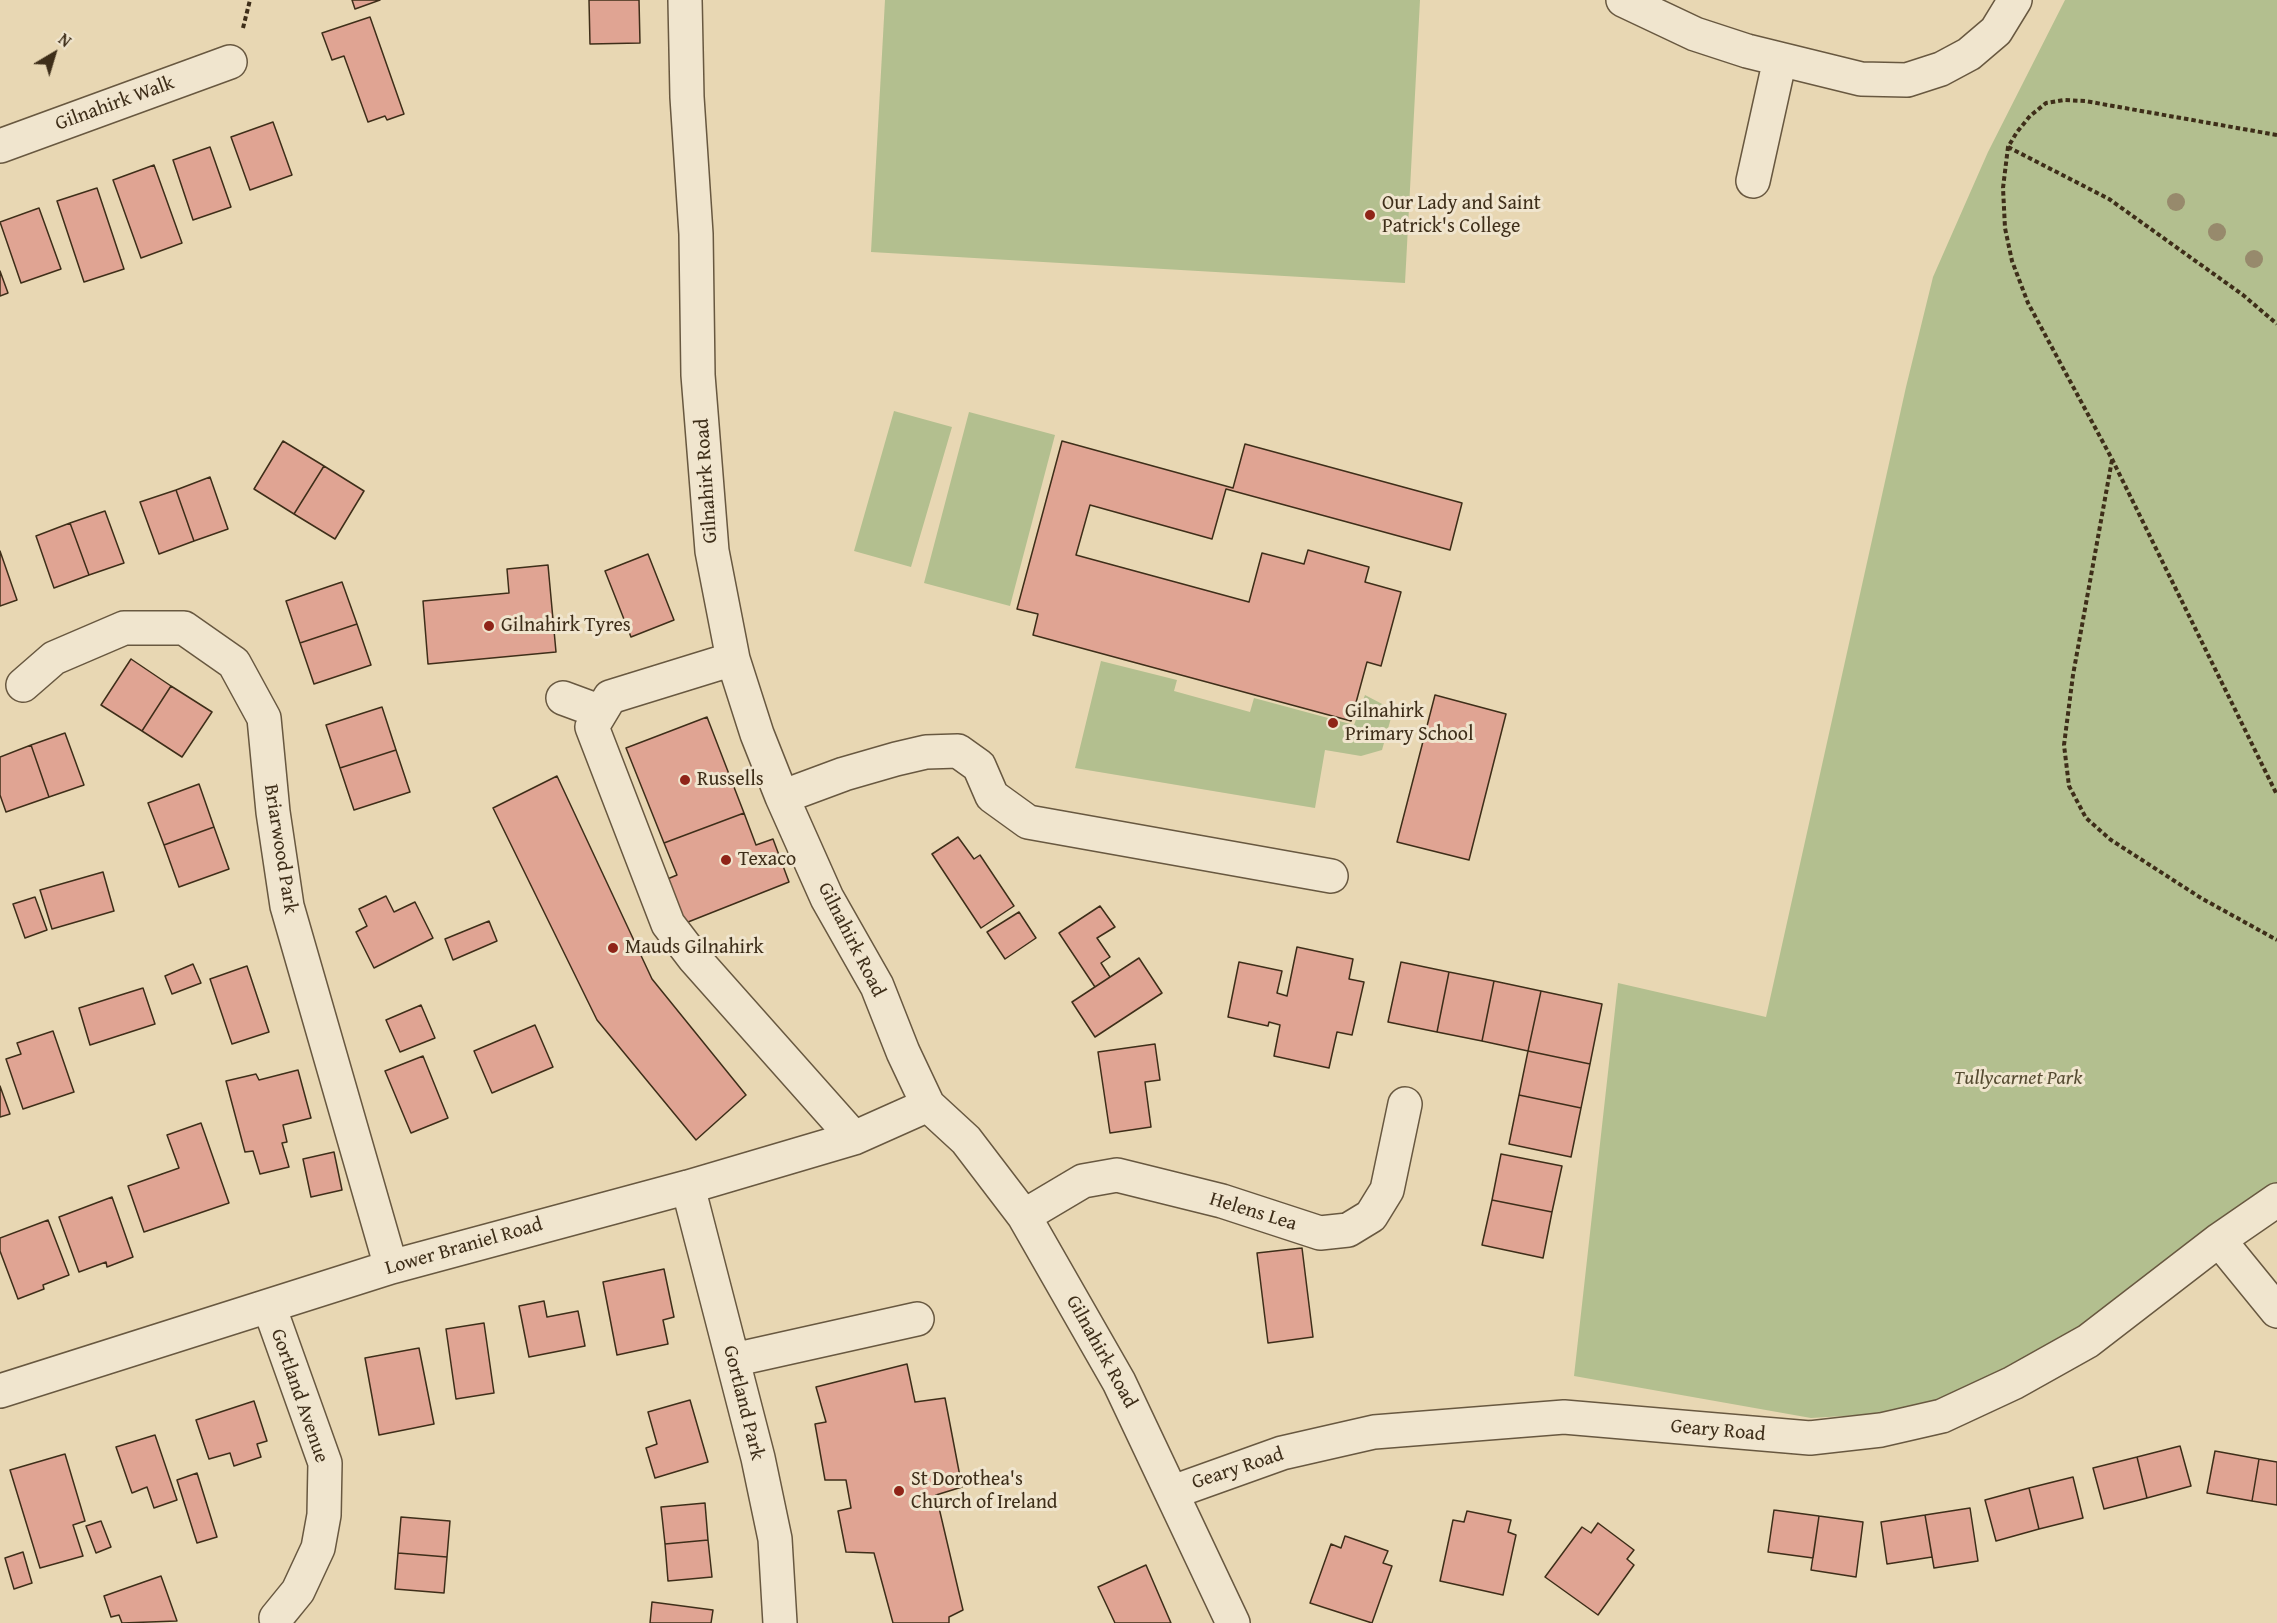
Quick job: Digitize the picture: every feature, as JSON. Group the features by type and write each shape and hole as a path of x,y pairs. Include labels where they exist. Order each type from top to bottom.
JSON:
{"street":[{"name":"Gilnahirk Road","path":"685,0 687,98 696,234 698,375 712,551 733,659 757,734 827,898 877,986 903,1052 928,1105 966,1140 1024,1216 1119,1382 1173,1491 1233,1623"},
{"path":"1623,0 1695,34 1780,60 1861,79 1906,80 1941,69 1969,54 1996,31 2015,0"},
{"path":"1753,181 1780,60"},
{"name":"Gilnahirk Walk","path":"0,146 230,62"},
{"name":"Briarwood Park","path":"22,686 54,658 123,627 184,628 234,663 264,718 273,812 287,906 391,1268"},
{"path":"733,659 610,697 592,728 668,924 694,958 854,1138"},
{"path":"562,698 601,712"},
{"path":"782,797 844,774 896,759 926,752 958,751 979,766 992,796 1028,822 1331,876"},
{"name":"Helens Lea","path":"1024,1216 1083,1181 1117,1175 1222,1202 1320,1233 1348,1230 1371,1216 1387,1190 1405,1104"},
{"name":"Lower Braniel Road","path":"0,1391 391,1268 688,1187 854,1138 928,1105"},
{"name":"Gortland Park","path":"688,1187 733,1360 775,1539 780,1623"},
{"name":"Geary Road","path":"1173,1491 1282,1453 1374,1432 1564,1417 1810,1438 1881,1430 1942,1416 2013,1383 2088,1341 2219,1240 2277,1200"},
{"path":"2219,1240 2277,1311"},
{"name":"Gortland Avenue","path":"269,1306 325,1463 324,1515 318,1548 298,1591 276,1618"},
{"path":"733,1360 918,1319"}],"path":[{"path":"2277,135 2085,101 2064,100 2046,103 2030,116 2008,147 2003,188 2005,228 2012,261 2028,303 2112,459 2277,795"},
{"path":"2008,147 2109,199 2243,295 2277,324"},
{"path":"2112,459 2073,675 2064,745 2069,786 2086,818 2111,840 2201,898 2277,940"}],"green space":[{"path":"885,0 1420,0 1405,283 871,252"},
{"name":"Tullycarnet Park","path":"2065,0 2277,0 2277,1206 1976,1408 1811,1418 1574,1376 1618,983 1766,1017 1906,387 1933,277 1988,152"},
{"path":"894,411 952,427 911,567 854,551"},
{"path":"969,412 1055,435 1010,606 924,583"},
{"path":"1101,661 1177,680 1174,691 1250,712 1254,698 1354,725 1365,695 1386,706 1391,718 1382,750 1361,756 1325,750 1315,808 1075,768"}],"building":[{"path":"352,0 380,0 355,9"},
{"path":"589,0 639,0 640,43 590,44"},
{"path":"370,17 404,114 387,120 385,116 368,122 344,56 332,60 322,33"},
{"path":"273,122 292,175 250,190 231,137"},
{"path":"210,147 231,207 193,220 173,160"},
{"path":"154,165 182,243 141,258 113,180"},
{"path":"97,188 124,269 84,282 57,201"},
{"path":"39,208 61,269 21,283 0,222"},
{"path":"0,271 8,293 0,296"},
{"path":"283,441 324,466 294,514 254,489"},
{"path":"1062,441 1233,488 1245,444 1462,503 1450,550 1226,489 1212,539 1090,505 1076,555 1249,602 1262,553 1304,564 1308,550 1369,567 1365,582 1401,592 1381,666 1367,662 1351,721 1033,635 1038,614 1017,609"},
{"path":"324,466 364,491 335,539 294,514"},
{"path":"210,477 228,529 194,541 176,490"},
{"path":"176,490 194,541 159,554 140,502"},
{"path":"105,511 124,563 89,575 70,523"},
{"path":"70,523 89,575 54,588 36,536"},
{"path":"0,551 17,600 0,606"},
{"path":"648,554 674,620 631,637 605,571"},
{"name":"Gilnahirk Tyres","path":"548,565 556,652 428,664 423,601 509,593 507,569"},
{"path":"342,582 357,624 300,643 286,601"},
{"path":"357,624 371,665 314,684 300,643"},
{"path":"131,659 171,686 142,731 101,705"},
{"path":"171,686 212,712 182,757 142,731"},
{"path":"1435,695 1506,714 1469,860 1397,842"},
{"path":"382,707 396,750 340,768 326,725"},
{"name":"Russells","path":"707,717 744,813 664,843 626,748"},
{"path":"65,733 84,785 49,797 31,745"},
{"path":"31,745 49,797 6,812 0,795 0,757"},
{"path":"396,750 410,792 354,810 340,768"},
{"path":"557,776 652,979 746,1095 696,1140 597,1020 493,808"},
{"path":"199,784 214,827 164,845 148,803"},
{"name":"Texaco","path":"744,813 756,845 773,839 789,882 683,924 665,880 677,875 664,843"},
{"path":"214,827 229,869 179,887 164,845"},
{"path":"958,837 974,859 980,855 1014,906 981,928 932,854"},
{"path":"103,872 114,911 52,929 40,890"},
{"path":"386,896 394,912 415,902 433,938 374,968 356,932 367,926 359,909"},
{"path":"35,897 47,930 25,938 13,904"},
{"path":"1100,906 1115,927 1097,938 1110,957 1101,963 1110,977 1095,987 1059,933"},
{"path":"1019,912 1036,938 1005,959 987,932"},
{"path":"489,921 497,941 453,960 445,939"},
{"path":"1297,947 1353,959 1349,979 1364,982 1352,1035 1337,1032 1329,1068 1274,1056 1280,1025 1269,1022 1268,1026 1228,1017 1239,962 1282,971 1277,993 1287,996"},
{"path":"1139,958 1162,993 1095,1037 1072,1002"},
{"path":"1401,962 1449,972 1437,1032 1388,1022"},
{"path":"193,964 201,983 172,994 165,976"},
{"path":"247,966 269,1032 232,1044 210,979"},
{"path":"1449,972 1494,981 1482,1041 1437,1032"},
{"path":"1494,981 1541,991 1528,1051 1482,1041"},
{"path":"143,988 155,1024 90,1045 79,1008"},
{"path":"1541,991 1602,1004 1590,1064 1528,1051"},
{"path":"421,1005 435,1038 400,1052 386,1020"},
{"path":"535,1025 553,1067 492,1093 474,1051"},
{"path":"53,1031 74,1092 23,1109 6,1059 21,1054 17,1043"},
{"path":"1155,1044 1160,1080 1145,1082 1151,1127 1110,1133 1098,1052"},
{"path":"1528,1051 1590,1064 1581,1108 1519,1095"},
{"path":"423,1056 448,1118 411,1133 385,1071"},
{"path":"298,1070 311,1118 283,1125 287,1142 282,1143 289,1167 260,1174 253,1151 245,1152 226,1081 256,1074 259,1080"},
{"path":"0,1086 10,1114 0,1117"},
{"path":"1519,1095 1581,1108 1571,1157 1509,1144"},
{"path":"201,1123 229,1203 144,1232 128,1186 179,1168 167,1135"},
{"path":"334,1152 342,1190 311,1197 303,1159"},
{"path":"1501,1154 1562,1166 1552,1212 1492,1200"},
{"path":"112,1197 133,1257 107,1267 106,1262 79,1272 59,1217"},
{"path":"1492,1200 1552,1212 1543,1258 1482,1245"},
{"path":"48,1220 69,1275 43,1285 44,1289 18,1299 0,1251 0,1238"},
{"path":"1302,1248 1313,1337 1268,1343 1257,1253"},
{"path":"664,1269 674,1317 663,1320 668,1344 617,1355 603,1282"},
{"path":"544,1301 547,1317 578,1311 585,1346 529,1357 519,1306"},
{"path":"484,1323 494,1393 456,1399 446,1329"},
{"path":"419,1348 434,1424 379,1435 365,1358"},
{"name":"St Dorothea's Church of Ireland","path":"907,1364 915,1402 945,1398 962,1487 936,1495 963,1610 949,1617 949,1623 893,1623 874,1553 846,1552 838,1511 851,1508 846,1480 825,1480 815,1424 826,1422 816,1387"},
{"path":"690,1400 708,1462 655,1478 646,1448 657,1444 648,1412"},
{"path":"254,1401 267,1441 257,1444 261,1457 234,1466 230,1453 209,1459 196,1420"},
{"path":"155,1435 177,1500 154,1508 147,1487 132,1493 116,1447"},
{"path":"2180,1446 2191,1486 2147,1498 2137,1457"},
{"path":"2215,1451 2259,1459 2252,1501 2207,1493"},
{"path":"65,1454 85,1521 73,1525 83,1556 40,1568 10,1470"},
{"path":"2137,1457 2147,1498 2104,1509 2093,1468"},
{"path":"2259,1459 2277,1462 2277,1505 2252,1501"},
{"path":"197,1473 217,1537 197,1543 177,1480"},
{"path":"2073,1477 2083,1518 2039,1529 2029,1488"},
{"path":"2029,1488 2039,1529 1996,1541 1985,1500"},
{"path":"705,1503 708,1540 665,1544 661,1507"},
{"path":"1970,1508 1978,1561 1934,1568 1925,1515"},
{"path":"1774,1510 1819,1516 1813,1558 1768,1552"},
{"path":"1467,1511 1511,1520 1508,1532 1516,1535 1503,1595 1440,1581 1453,1520 1464,1522"},
{"path":"1925,1515 1932,1557 1887,1564 1881,1522"},
{"path":"1819,1516 1863,1522 1856,1577 1811,1570"},
{"path":"401,1517 450,1521 447,1557 398,1553"},
{"path":"101,1521 111,1547 96,1553 86,1526"},
{"path":"1598,1523 1634,1550 1627,1559 1634,1565 1598,1615 1545,1577 1582,1527 1591,1533"},
{"path":"1345,1536 1388,1551 1383,1563 1392,1566 1372,1623 1310,1603 1331,1544 1341,1548"},
{"path":"708,1540 712,1577 668,1581 665,1544"},
{"path":"23,1552 32,1583 14,1589 5,1558"},
{"path":"398,1553 447,1557 444,1593 395,1589"},
{"path":"1146,1565 1171,1623 1115,1623 1098,1587"},
{"path":"161,1576 177,1621 122,1623 119,1615 111,1617 104,1596"},
{"path":"652,1602 713,1610 711,1623 650,1623"}],"place":[{"name":"Our Lady and Saint Patrick's College","path":"1370,215"},
{"name":"Gilnahirk Tyres","path":"489,626"},
{"name":"Gilnahirk Primary School","path":"1333,723"},
{"name":"Russells","path":"685,780"},
{"name":"Texaco","path":"726,860"},
{"name":"Mauds Gilnahirk","path":"613,948"},
{"name":"St Dorothea's Church of Ireland","path":"899,1491"}]}
